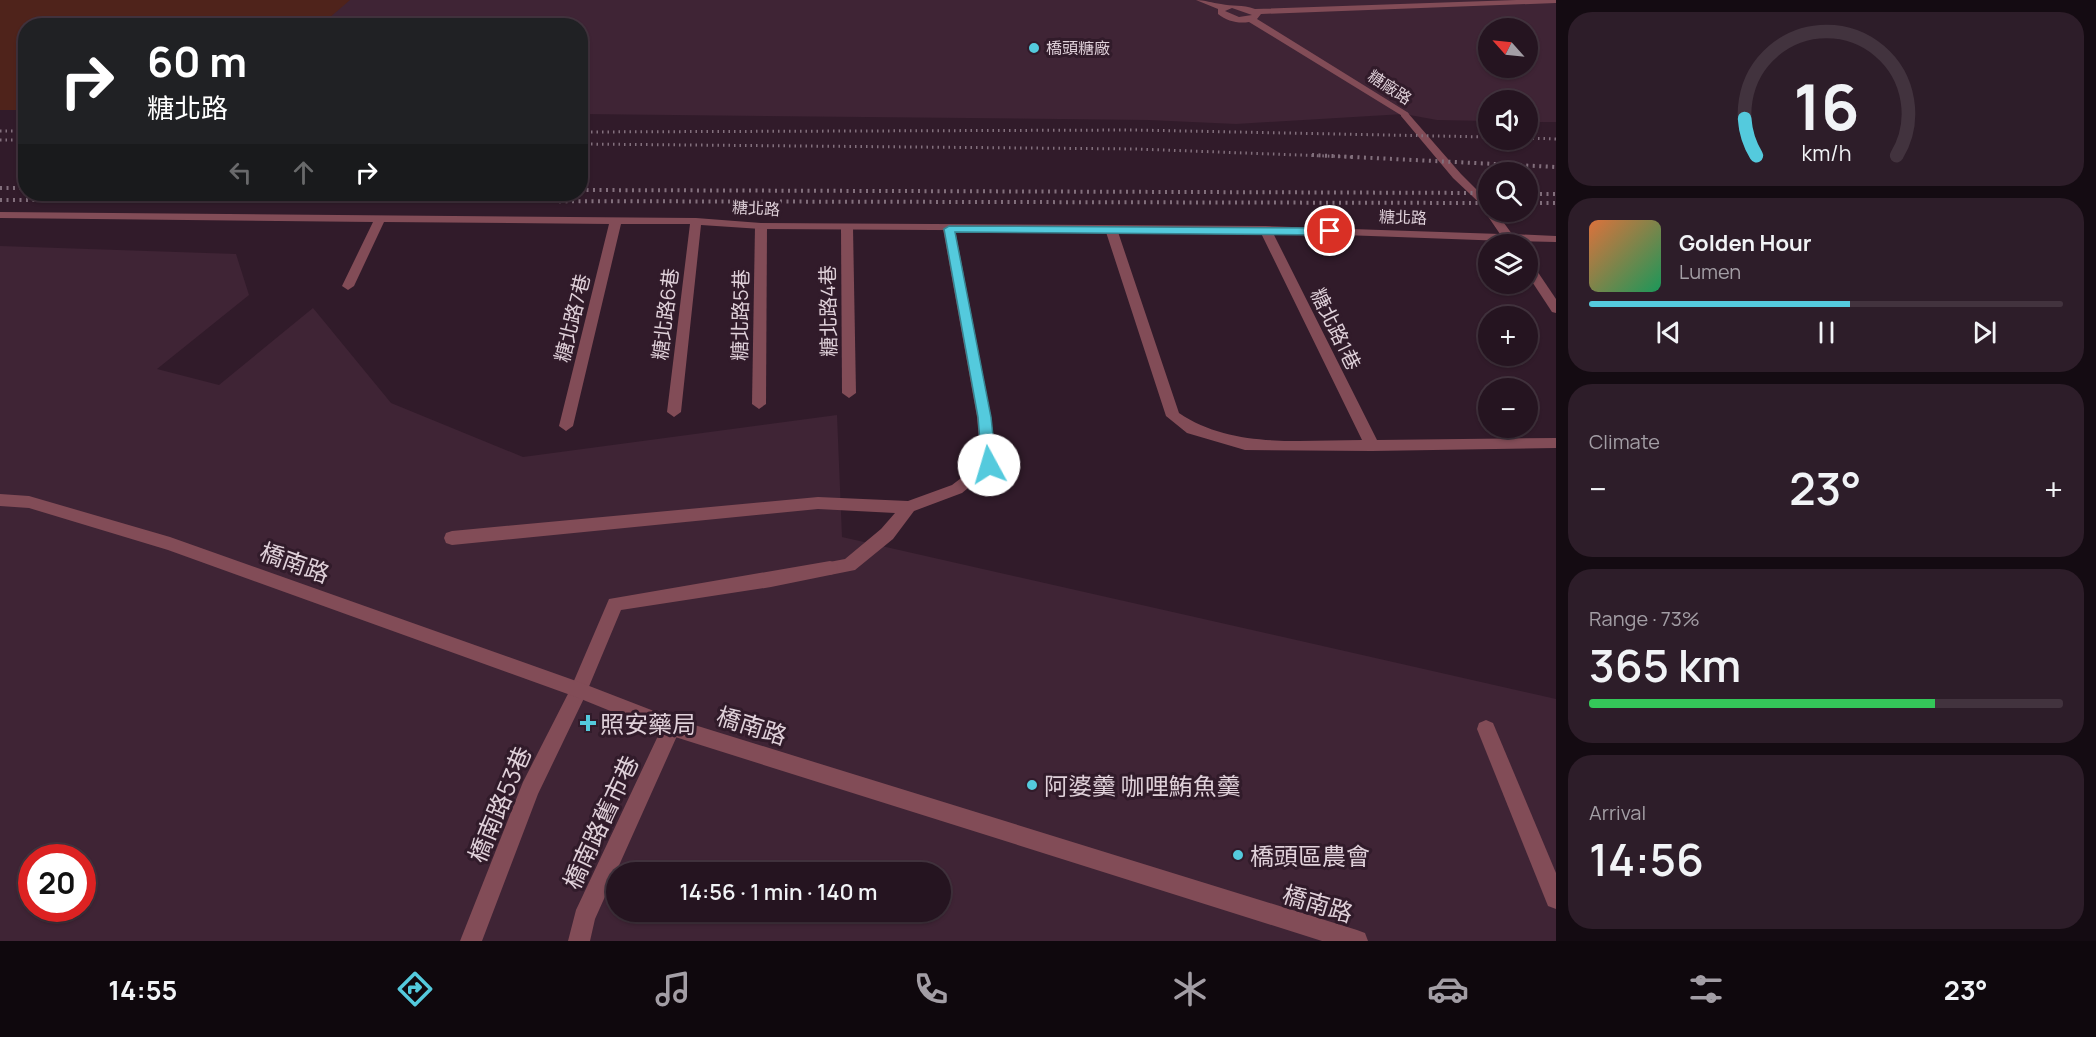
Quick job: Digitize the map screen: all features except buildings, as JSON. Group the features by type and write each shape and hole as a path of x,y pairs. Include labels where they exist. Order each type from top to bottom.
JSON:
{"street":[{"path":"1200,0 1223,8 1239,6 1253,16"},
{"path":"1223,8 1221,12 1231,18 1556,1"},
{"name":"糖廠路","path":"1253,16 1404,114 1478,197"},
{"name":"糖北路","path":"0,215 696,220 761,226 847,228 1265,229 1478,239"},
{"path":"348,286 381,217"},
{"name":"糖北路7巷","path":"566,426 616,220"},
{"name":"糖北路6巷","path":"674,412 696,220"},
{"name":"糖北路5巷","path":"759,404 761,226"},
{"name":"糖北路4巷","path":"847,228 849,393"},
{"path":"452,538 818,503 909,507 957,489 989,465 984,417 949,229"},
{"path":"1111,229 1173,416 1192,429 1245,445 1372,446 1556,443"},
{"name":"糖北路1巷","path":"1265,229 1372,446"},
{"name":"糖北路","path":"1538,239 1556,238"},
{"path":"1538,282 1556,309"},
{"name":"橋南路","path":"0,500 29,502 127,530 579,690 672,727 1357,941"},
{"name":"橋南路53巷","path":"471,941 530,789 579,690 615,604 759,582 849,565 887,534 909,507"},
{"name":"橋南路舊市巷","path":"579,941 584,918 672,727"},
{"path":"1486,729 1556,898"}],"shaded area":[{"name":"橋頭糖廠","path":"0,0 1556,0 1556,122 1538,122 1538,90 1478,90 1478,121 1437,120 1404,114 1236,124 1148,120 588,114 588,18 18,18 18,110 0,110"},
{"path":"0,0 350,0 329,18 18,18 18,110 0,110"},
{"path":"0,246 236,254 249,295 157,369 219,385 313,308 391,403 523,457 837,415 842,537 1556,699 1556,941 0,941"}],"railway":[{"path":"588,132 1134,130 1478,137"},
{"path":"0,131 18,131"},
{"path":"1538,138 1556,139"},
{"path":"0,140 18,140"},
{"path":"588,144 1136,149 1352,157"},
{"path":"1312,155 1352,157"},
{"path":"1352,157 1556,167"},
{"path":"0,188 18,188"},
{"path":"588,190 1478,193"},
{"path":"1538,194 1556,194"},
{"path":"0,200 18,200"},
{"path":"496,201 1478,203"},
{"path":"1538,203 1556,203"}],"place":[{"name":"橋頭糖廠","path":"1034,48"},
{"name":"照安藥局","path":"588,723"},
{"name":"阿婆羹 咖哩鮪魚羹","path":"1032,785"},
{"name":"橋頭區農會","path":"1238,855"}],"route":[{"path":"989,465 984,417 949,229 1330,231"}]}
